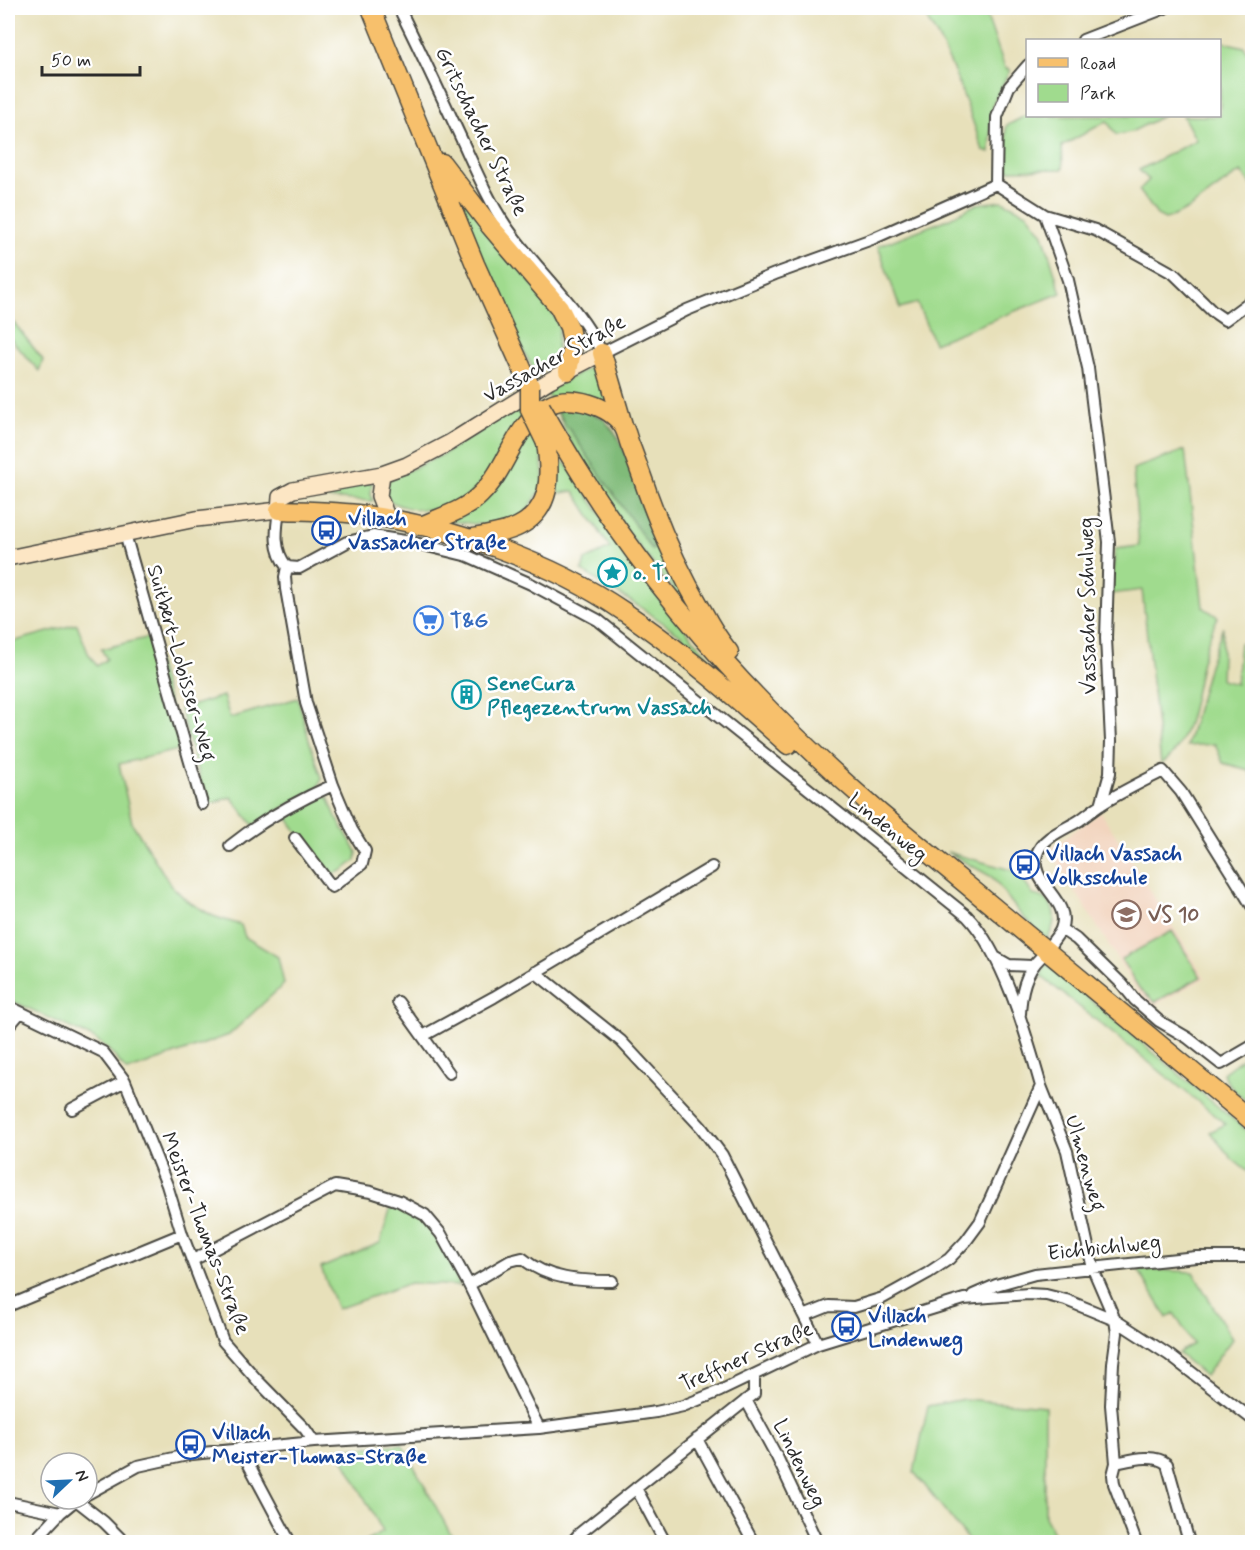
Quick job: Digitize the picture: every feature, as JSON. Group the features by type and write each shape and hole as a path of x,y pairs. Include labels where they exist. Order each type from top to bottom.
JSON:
{"main road":[{"path":"371,8 474,264 530,386 530,410 578,471 644,566 702,637 755,696 846,784 1252,1121"},
{"path":"427,145 490,226 559,307 569,327 573,346 568,371"},
{"path":"602,353 622,425 657,519 677,564 720,641 747,673 755,696"},
{"name":"Vassacher Straße","path":"279,510 280,497 293,490 382,474 429,455 602,353"},
{"path":"421,526 467,505 482,494 523,426 551,404 564,401 582,402 602,408 622,425"},
{"path":"469,539 519,527 533,517 543,501 549,481 552,440"},
{"path":"382,474 379,496 388,519"},
{"path":"8,558 196,519 279,510 341,512 421,526 469,539 538,565 574,582 622,610 720,685 822,776 846,784"}],"street":[{"name":"Gritschacher Straße","path":"399,8 483,185 505,224 526,253 573,307 591,332 602,353"},
{"path":"1086,39 1165,8"},
{"path":"1026,67 1009,87 997,117 996,184 1045,215 1095,230 1174,273 1225,320 1252,300"},
{"name":"Vassacher Straße","path":"602,353 687,310 775,274 872,239 996,184"},
{"name":"Vassacher Schulweg","path":"1045,215 1068,280 1088,368 1109,542 1106,638 1111,741 1110,774 1101,804"},
{"path":"279,510 277,550 287,567 286,589 306,703 333,785 352,830 365,851 362,864 332,887 295,838"},
{"name":"Suitbert-Lobisser-Weg","path":"125,534 202,804"},
{"name":"Lindenweg","path":"287,567 299,568 347,542 360,538 387,537 468,556 531,584 598,620 967,916 984,936 995,957 1020,1017 1041,1086"},
{"path":"1051,944 1061,928 1063,918 1061,908 1037,872 1037,852 1049,838 1080,820 1101,804 1162,771 1181,792 1252,906"},
{"path":"230,846 250,830 306,797 333,785"},
{"path":"423,1036 712,867"},
{"path":"1061,928 1076,939 1135,1000 1221,1064 1252,1046"},
{"path":"995,957 1009,965 1032,966"},
{"path":"1020,1017 1021,999 1032,966 1041,957"},
{"path":"535,972 621,1041 701,1127 722,1155 818,1344"},
{"path":"398,1002 449,1073"},
{"name":"Meister-Thomas-Straße","path":"8,1006 103,1052 125,1081 167,1185 182,1234 223,1341 305,1429 314,1442"},
{"path":"8,1027 20,1013"},
{"path":"72,1109 125,1081"},
{"path":"804,1316 829,1306 854,1307 883,1298 949,1259 980,1222 1041,1086"},
{"name":"Ulmenweg","path":"1041,1086 1066,1151 1093,1269 1115,1320"},
{"path":"193,1260 335,1186 371,1192 399,1201 425,1215 441,1234 470,1285 539,1428"},
{"path":"8,1306 182,1234"},
{"name":"Eichbichlweg","path":"964,1299 996,1285 1035,1274 1196,1257 1252,1257"},
{"path":"470,1285 510,1261 522,1258 531,1265 556,1276 586,1281 612,1281"},
{"name":"Treffner Straße","path":"99,1487 138,1466 192,1454 314,1442 539,1428 641,1415 683,1406 818,1344 964,1299 1046,1294 1115,1320 1168,1355 1252,1419"},
{"path":"1115,1320 1117,1333 1111,1386 1116,1463 1113,1474 1114,1484 1136,1542"},
{"path":"572,1542 580,1533 754,1394 754,1375"},
{"name":"Lindenweg","path":"746,1400 777,1457 817,1542"},
{"path":"697,1439 753,1542"},
{"path":"240,1448 290,1542"},
{"path":"1116,1463 1155,1458 1167,1464 1189,1542"},
{"path":"636,1488 665,1542"},
{"path":"8,1502 60,1513"},
{"path":"33,1542 62,1511"},
{"path":"91,1511 124,1542"}],"shaded area":[{"name":"VS 10","path":"1101,812 1205,978 1153,1006 1138,992 1049,849"}],"green space":[{"path":"919,8 984,8 1005,68 1010,70 993,104 990,152 983,150 948,58"},
{"path":"1221,41 1244,47 1252,61 1252,186 1241,172 1185,211 1165,219 1157,215 1139,190 1149,180 1139,170 1196,140 1184,117 1221,117"},
{"path":"1026,116 1161,117 1131,132 1116,135 1107,121 1062,146 1063,169 1007,170 1006,126"},
{"path":"451,183 546,301 559,326 556,356 551,357 537,375 501,305"},
{"path":"1002,201 1027,213 1043,234 1061,293 934,343 917,303 900,308 878,246 948,219 977,204"},
{"path":"8,315 43,360 39,371 8,336"},
{"path":"596,364 611,405 549,398 546,391"},
{"path":"520,406 525,415 502,453 483,480 462,501 450,507 430,510 405,507 394,503 387,497 385,489 390,479 444,454"},
{"path":"577,407 603,418 618,437 633,472 640,501 658,545 652,550 556,410"},
{"path":"556,410 652,549 658,545 684,596 680,598 629,534 571,442"},
{"path":"529,427 541,450 544,485 525,514 501,527 449,521"},
{"path":"1185,450 1203,607 1218,617 1204,655 1185,732 1171,756 1161,764 1142,590 1111,594 1115,549 1139,546 1133,469"},
{"path":"561,462 566,464 655,593 710,659 708,664 684,648 682,636 582,571 585,560 610,548 574,491 561,493 556,489 557,468"},
{"path":"372,482 373,501 318,498 315,494 319,491"},
{"path":"77,624 88,653 97,666 107,659 101,649 150,637 182,749 119,764 132,823 170,884 187,901 213,916 241,925 245,937 278,957 284,984 229,1035 127,1071 107,1048 93,1038 8,999 8,643"},
{"path":"1223,627 1221,680 1236,684 1240,643 1252,644 1252,777 1249,770 1223,763 1215,744 1187,746 1209,665"},
{"path":"223,696 230,718 298,698 322,778 318,788 253,825 231,797 207,805 180,709"},
{"path":"319,795 328,797 336,817 357,852 356,860 334,873 326,872 284,813"},
{"path":"947,852 1018,872 1033,895 1047,901 1054,912 1053,925 1047,939 1021,915 992,877"},
{"path":"1172,931 1201,977 1155,1002 1139,988 1121,959"},
{"path":"1046,963 1252,1135 1252,1175 1232,1159 1210,1132 1226,1124 1041,976"},
{"path":"1252,1051 1252,1106 1231,1087 1223,1073"},
{"path":"392,1203 428,1227 448,1258 460,1286 410,1283 337,1309 321,1268 380,1243"},
{"path":"1138,1269 1193,1272 1232,1339 1205,1376 1178,1353 1193,1344 1174,1313 1167,1318"},
{"path":"964,1399 1045,1406 1045,1517 1059,1542 970,1542 914,1472 928,1406"},
{"path":"402,1444 455,1542 365,1542 383,1532 338,1449"}],"place":[{"name":"Villach Vassacher Straße","path":"327,530"},
{"name":"o. T.","path":"612,572"},
{"name":"T&G","path":"429,620"},
{"name":"SeneCura Pflegezentrum Vassach","path":"466,695"},
{"name":"Villach Vassach Volksschule","path":"1025,865"},
{"name":"VS 10","path":"1127,914"},
{"name":"Villach Lindenweg","path":"847,1327"},
{"name":"Villach Meister-Thomas-Straße","path":"191,1444"}]}
